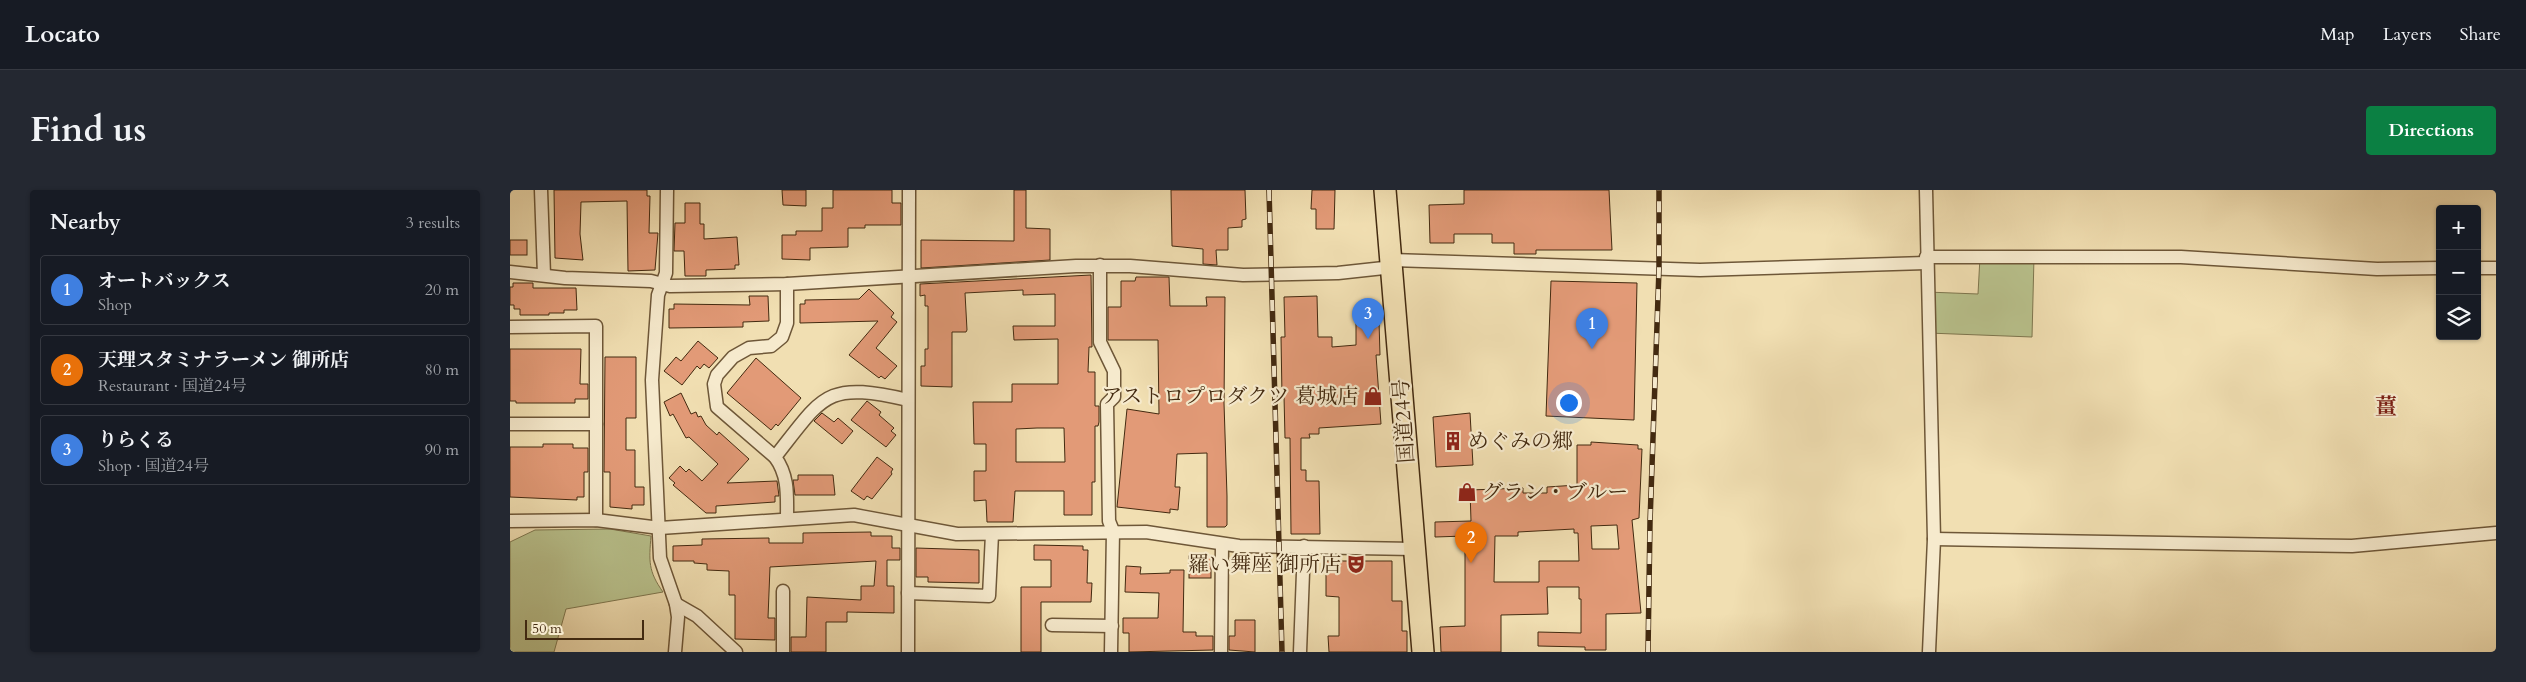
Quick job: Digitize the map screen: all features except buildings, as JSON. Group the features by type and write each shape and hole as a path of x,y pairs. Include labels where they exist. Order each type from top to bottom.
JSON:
{"highway":[{"name":"国道24号","path":"1385,190 1422,652"}],"street":[{"path":"541,190 544,276"},
{"path":"667,190 666,273 658,295 652,380 660,558 676,604 678,617 675,652"},
{"path":"908,652 909,190"},
{"path":"1926,190 1926,260 1934,539 1929,652"},
{"path":"510,272 544,276 651,280 670,286 787,284 1100,265 1243,275 1338,273 1392,263 1700,270 1926,260 2182,257 2377,269 2436,268"},
{"path":"1100,265 1100,342 1114,371 1114,397 1107,404 1109,521 1113,531 1111,652"},
{"path":"2481,268 2496,268"},
{"path":"787,284 787,323 782,338 771,346 741,351 718,375 714,384 718,407 775,457 784,473 787,484 787,519"},
{"path":"510,327 596,326 596,520"},
{"path":"775,457 814,408 830,396 852,391 908,400"},
{"path":"510,424 596,424"},
{"path":"510,521 596,520 660,528 854,515 908,524 940,532 992,534 1113,531 1168,535 1222,544 1414,548"},
{"path":"1934,539 2352,546 2496,533"},
{"path":"908,593 989,596 992,534"},
{"path":"1221,652 1222,544"},
{"path":"1300,652 1304,546"},
{"path":"783,591 783,652"},
{"path":"676,604 697,616 736,652"},
{"path":"1052,625 1112,626"}],"green space":[{"path":"1980,257 2034,257 2032,337 1928,333 1927,292 1978,294"},
{"path":"610,529 651,536 652,572 663,592 566,609 554,652 510,652 510,542 535,530"}],"railway":[{"path":"1269,190 1282,652"},
{"path":"1648,652 1650,522 1659,269 1659,190"}],"place":[{"name":"りらくる","path":"1368,339"},
{"name":"オートバックス","path":"1592,349"},
{"name":"アストロプロダクツ 葛城店","path":"1373,396"},
{"name":"めぐみの郷","path":"1453,441"},
{"name":"グラン・ブルー","path":"1467,492"},
{"name":"天理スタミナラーメン 御所店","path":"1471,563"},
{"name":"羅い舞座 御所店","path":"1356,564"}],"district":[{"name":"薑","path":"2386,407"}]}
